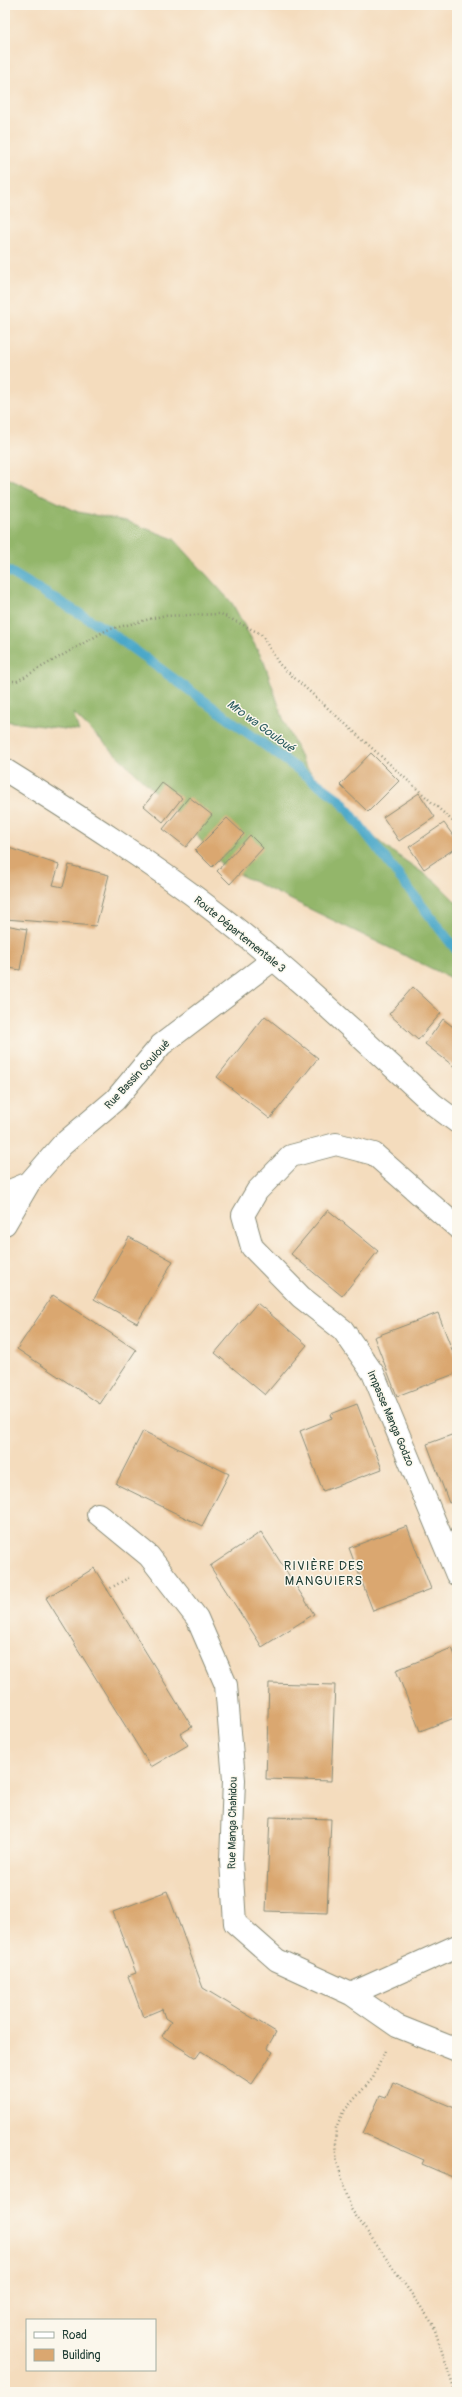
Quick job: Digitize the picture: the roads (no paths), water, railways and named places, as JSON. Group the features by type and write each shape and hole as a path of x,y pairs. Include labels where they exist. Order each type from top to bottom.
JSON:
{"street":[{"name":"Route Départementale 3","path":"5,770 100,829 215,912 274,959 433,1104 457,1122"},
{"name":"Rue Bassin Gouloué","path":"5,1193 29,1183 62,1145 115,1100 161,1045 274,959"},
{"name":"Impasse Manga Godzo","path":"457,1227 374,1154 336,1144 291,1156 257,1191 243,1215 252,1247 301,1297 343,1330 373,1373 457,1575"},
{"path":"5,1224 29,1183"},
{"name":"Rue Manga Chahidou","path":"98,1514 149,1556 197,1618 226,1685 234,1780 231,1861 235,1923 277,1960 351,1994 398,2026 457,2050"},
{"path":"351,1994 457,1946"}],"waterway":[{"name":"Mro wa Gouloué","path":"5,569 107,630 340,800 457,951"}],"district":[{"name":"RIVIÈRE DES MANGUIERS","path":"324,1572"}]}
